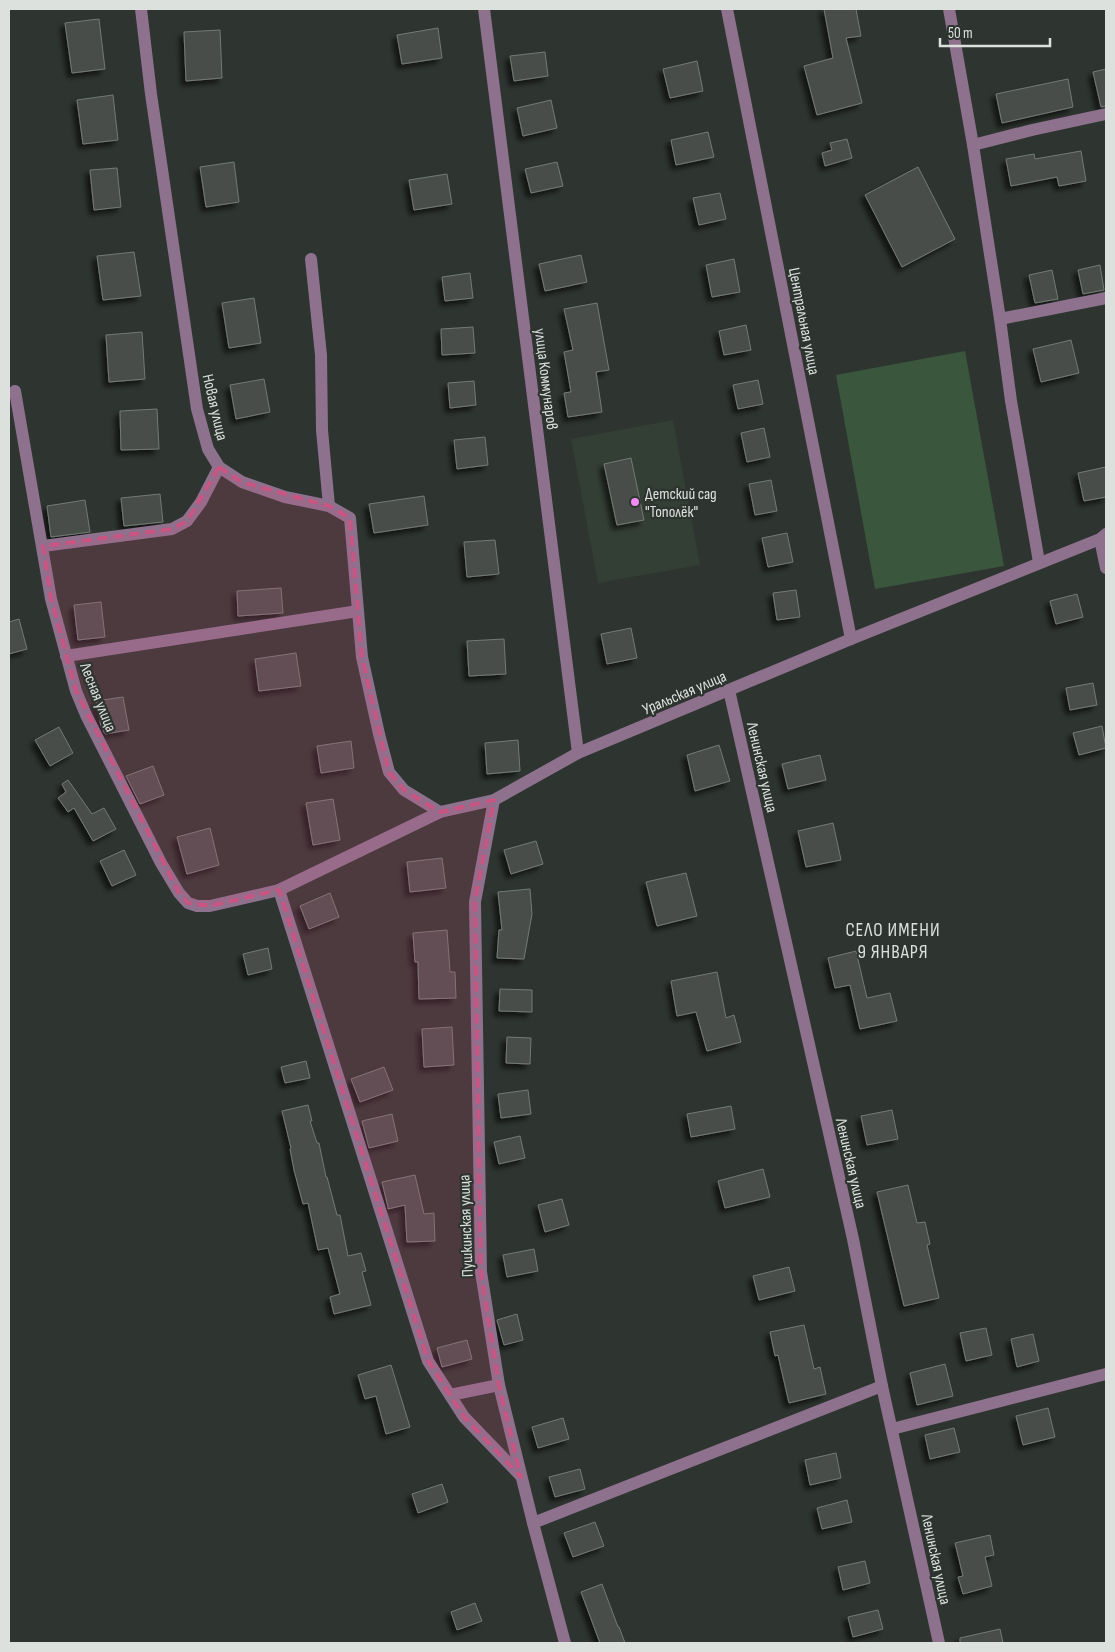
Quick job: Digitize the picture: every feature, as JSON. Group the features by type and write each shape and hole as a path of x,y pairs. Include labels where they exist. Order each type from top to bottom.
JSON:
{"street":[{"name":"Новая улица","path":"141,9 151,94 197,409 208,448 219,467 242,482 285,497 329,506 350,518 362,657 389,772 404,790 440,812"},
{"name":"улица Коммунаров","path":"484,9 578,753"},
{"name":"Центральная улица","path":"726,9 851,639"},
{"path":"949,9 1000,319 1011,402 1039,562"},
{"path":"972,145 1106,114"},
{"path":"312,259 320,355 322,430 329,506"},
{"path":"1000,319 1106,298"},
{"name":"Лесная улица","path":"15,392 51,599 76,691 86,715 161,863 179,893 188,903 197,906 210,906 279,890"},
{"path":"43,546 172,529 187,521 219,467"},
{"path":"1103,536 1106,568"},
{"name":"Уральская улица","path":"279,890 440,812 494,800 578,753 1103,536"},
{"path":"66,656 358,612"},
{"name":"Ленинская улица","path":"729,690 853,1239 882,1386 938,1643"},
{"name":"Пушкинская улица","path":"494,800 475,902 481,1272 499,1385 565,1643"},
{"path":"279,890 428,1361 464,1417 522,1477"},
{"path":"892,1429 1106,1374"},
{"path":"450,1395 499,1385"},
{"path":"533,1523 882,1386"}],"highlighted area":[{"path":"219,467 242,482 329,506 350,518 362,657 389,772 404,790 440,812 494,800 475,902 481,1272 499,1385 521,1477 464,1417 428,1361 279,890 210,906 188,903 179,893 76,691 51,599 43,546 172,529 187,521"}],"shaded area":[{"name":"Детский сад \"Тополёк\"","path":"673,420 700,565 598,583 571,439"}],"green space":[{"path":"965,351 1004,566 875,589 836,375"}],"building":[{"path":"824,9 856,9 861,36 846,38 862,103 817,115 804,66 833,58"},
{"path":"99,19 105,69 72,73 65,23"},
{"path":"438,28 442,58 402,64 397,35"},
{"path":"220,30 222,78 186,81 184,32"},
{"path":"545,52 548,76 514,81 510,56"},
{"path":"697,61 703,91 670,98 663,69"},
{"path":"1106,69 1106,106 1101,107 1093,72"},
{"path":"1068,79 1073,107 1002,123 996,94"},
{"path":"113,95 118,140 83,144 77,100"},
{"path":"551,100 557,128 523,136 517,108"},
{"path":"708,132 714,157 676,165 671,140"},
{"path":"847,139 852,158 825,166 822,153 832,150 830,143"},
{"path":"1081,151 1086,181 1059,186 1057,177 1011,186 1006,159 1034,154 1035,159"},
{"path":"234,162 239,202 206,207 200,167"},
{"path":"557,162 563,186 531,193 525,169"},
{"path":"918,167 955,239 902,267 865,195"},
{"path":"117,168 121,207 94,210 90,170"},
{"path":"447,174 452,204 414,210 409,180"},
{"path":"720,193 726,219 699,225 693,198"},
{"path":"134,252 141,296 103,300 97,256"},
{"path":"581,255 587,282 545,291 539,264"},
{"path":"734,259 740,292 712,297 706,265"},
{"path":"1100,265 1104,290 1083,294 1078,270"},
{"path":"1052,270 1058,299 1035,303 1029,275"},
{"path":"470,273 473,298 445,301 442,277"},
{"path":"254,298 261,343 229,348 222,303"},
{"path":"597,303 609,370 596,372 602,412 568,417 564,393 571,392 564,352 573,350 564,309"},
{"path":"746,325 751,350 724,355 719,331"},
{"path":"473,327 475,353 442,355 441,329"},
{"path":"142,332 145,379 109,382 106,335"},
{"path":"1071,340 1079,373 1041,382 1033,349"},
{"path":"264,379 270,412 236,419 230,385"},
{"path":"758,380 763,404 738,409 733,385"},
{"path":"474,381 476,405 450,408 448,383"},
{"path":"157,409 159,449 121,450 120,411"},
{"path":"764,428 770,457 747,462 741,433"},
{"path":"485,437 488,465 457,469 454,440"},
{"path":"631,458 644,520 617,525 604,464"},
{"path":"1106,467 1106,497 1084,501 1078,473"},
{"path":"771,480 777,511 755,515 749,484"},
{"path":"160,494 163,522 124,526 121,498"},
{"path":"424,496 428,525 374,533 369,504"},
{"path":"85,500 90,532 51,537 47,506"},
{"path":"787,533 793,562 768,567 762,538"},
{"path":"495,540 499,574 467,577 464,542"},
{"path":"281,588 283,613 238,616 237,591"},
{"path":"796,590 800,617 777,620 773,593"},
{"path":"1077,594 1083,617 1056,624 1050,601"},
{"path":"101,602 105,637 78,640 74,605"},
{"path":"19,619 27,649 9,654 9,622"},
{"path":"631,628 637,658 607,664 601,634"},
{"path":"504,639 506,674 469,676 467,641"},
{"path":"296,653 301,686 259,691 255,659"},
{"path":"1093,683 1097,705 1070,710 1066,688"},
{"path":"123,697 129,730 105,734 101,726 96,701"},
{"path":"1102,726 1106,748 1079,755 1073,733"},
{"path":"59,727 73,753 50,766 35,740"},
{"path":"518,740 520,771 487,774 485,743"},
{"path":"351,741 354,768 321,773 317,746"},
{"path":"719,745 730,781 695,791 687,755"},
{"path":"820,755 826,780 788,789 782,764"},
{"path":"153,766 164,795 140,804 126,776"},
{"path":"68,780 92,814 104,808 116,829 93,841 74,808 68,812 58,798 66,792 62,784"},
{"path":"333,799 340,840 313,845 306,803"},
{"path":"833,823 841,860 806,867 798,831"},
{"path":"210,828 219,865 187,874 177,837"},
{"path":"536,841 543,864 511,874 504,850"},
{"path":"124,850 136,875 112,886 100,861"},
{"path":"442,858 446,888 410,892 407,862"},
{"path":"686,873 697,916 657,926 646,882"},
{"path":"530,889 532,914 524,959 497,958 499,930 502,930 498,892"},
{"path":"330,893 339,917 309,929 300,906"},
{"path":"447,930 450,972 455,972 456,998 419,999 418,962 415,962 413,933"},
{"path":"268,948 272,969 248,975 243,954"},
{"path":"856,951 867,998 890,993 897,1021 860,1029 850,985 835,988 828,958"},
{"path":"717,972 726,1018 734,1015 741,1042 707,1051 696,1012 677,1016 671,981"},
{"path":"500,989 532,990 532,1012 499,1011"},
{"path":"452,1027 454,1065 424,1067 422,1029"},
{"path":"507,1037 531,1038 530,1064 506,1063"},
{"path":"306,1061 310,1078 285,1083 281,1067"},
{"path":"384,1067 393,1090 360,1102 351,1079"},
{"path":"528,1090 531,1114 501,1118 498,1094"},
{"path":"308,1105 312,1121 310,1121 317,1143 319,1143 337,1215 340,1215 348,1256 361,1253 366,1271 362,1272 371,1305 334,1314 330,1297 340,1294 328,1248 318,1250 308,1203 303,1204 282,1111"},
{"path":"731,1106 735,1129 691,1137 687,1114"},
{"path":"892,1110 898,1139 867,1145 861,1116"},
{"path":"392,1114 398,1141 369,1148 362,1121"},
{"path":"520,1136 525,1158 499,1164 494,1142"},
{"path":"763,1169 770,1197 725,1208 718,1181"},
{"path":"415,1175 424,1214 434,1213 435,1241 407,1242 405,1205 388,1209 382,1182"},
{"path":"908,1185 917,1223 925,1222 930,1244 927,1245 939,1298 904,1306 877,1192"},
{"path":"562,1199 569,1225 545,1232 538,1205"},
{"path":"534,1249 538,1271 507,1277 503,1255"},
{"path":"789,1267 795,1291 759,1300 753,1276"},
{"path":"517,1314 523,1340 504,1345 497,1320"},
{"path":"804,1325 814,1369 820,1367 826,1394 789,1403 778,1355 775,1356 770,1332"},
{"path":"986,1328 992,1355 966,1361 960,1333"},
{"path":"1033,1334 1039,1361 1017,1367 1011,1339"},
{"path":"467,1340 472,1359 442,1367 437,1348"},
{"path":"945,1364 953,1396 917,1405 910,1373"},
{"path":"391,1365 410,1427 386,1434 376,1396 365,1399 358,1375"},
{"path":"1048,1408 1055,1437 1023,1445 1016,1416"},
{"path":"563,1418 569,1439 538,1448 532,1427"},
{"path":"954,1428 960,1452 930,1459 925,1435"},
{"path":"836,1453 841,1478 810,1485 805,1460"},
{"path":"580,1469 585,1489 555,1497 549,1477"},
{"path":"442,1484 448,1502 418,1513 412,1494"},
{"path":"847,1500 852,1522 822,1529 817,1508"},
{"path":"595,1522 604,1546 573,1557 564,1533"},
{"path":"990,1535 994,1555 985,1557 992,1586 963,1594 958,1577 963,1576 955,1543"},
{"path":"865,1561 870,1583 843,1590 838,1567"},
{"path":"602,1584 625,1643 600,1643 581,1592"},
{"path":"475,1603 482,1621 457,1630 451,1612"},
{"path":"878,1610 883,1629 853,1637 848,1617"},
{"path":"1000,1629 1003,1643 960,1643 960,1638"}],"place":[{"name":"Детский сад \"Тополёк\"","path":"635,502"}],"district":[{"name":"СЕЛО ИМЕНИ 9 ЯНВАРЯ","path":"893,940"}]}
